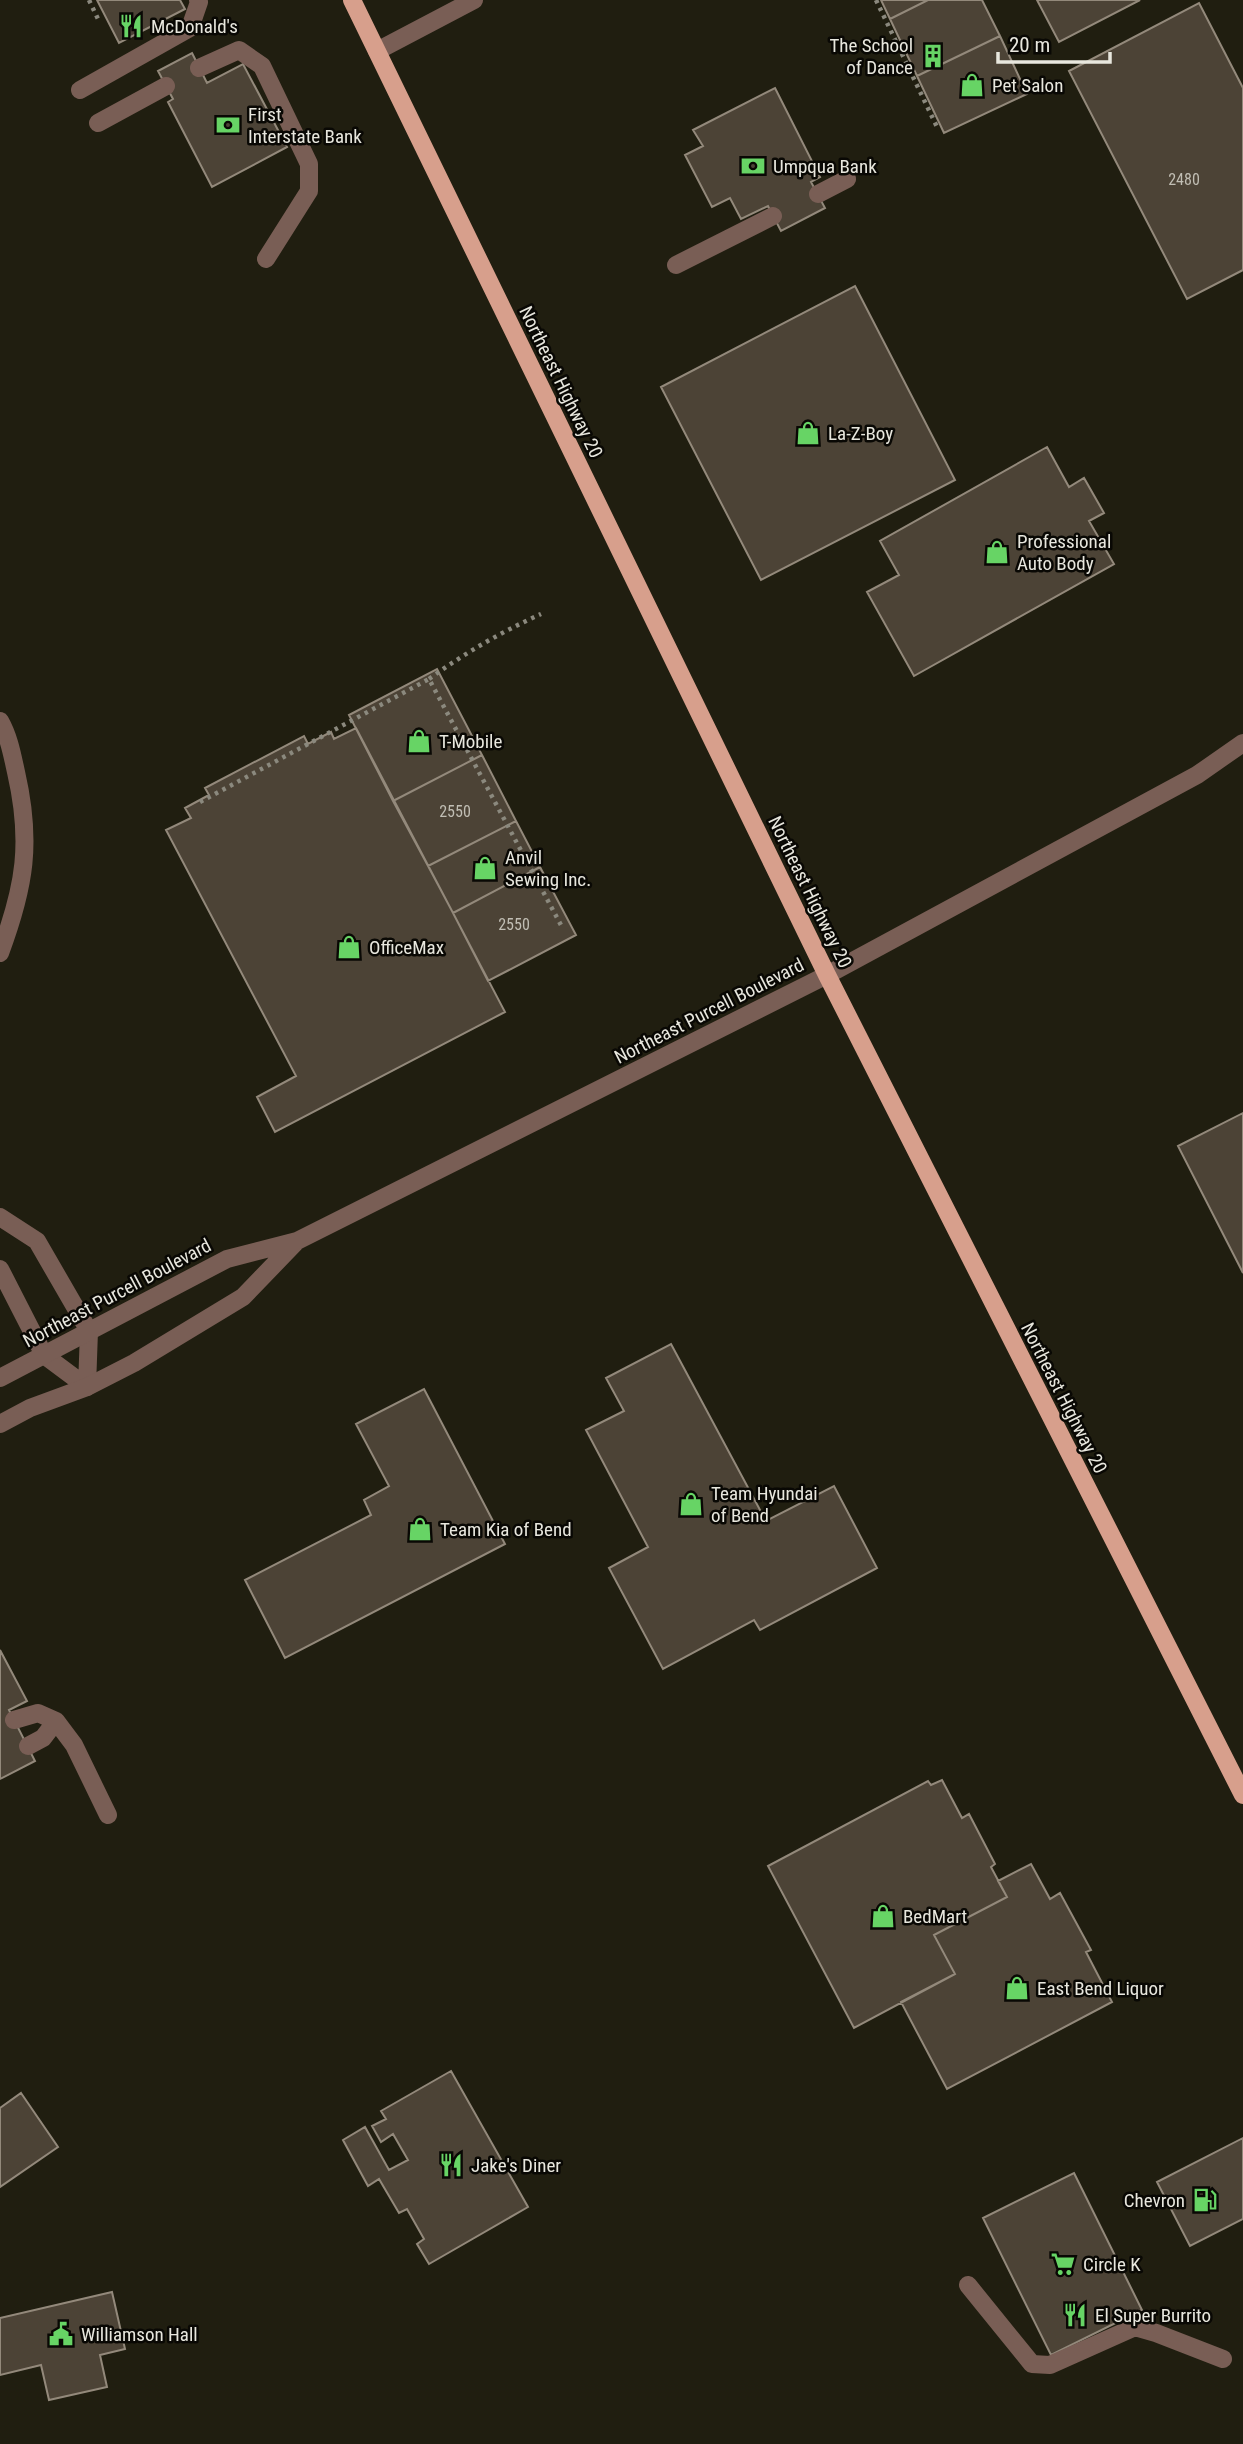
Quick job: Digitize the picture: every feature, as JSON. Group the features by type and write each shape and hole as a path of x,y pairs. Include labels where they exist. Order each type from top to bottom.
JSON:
{"main road":[{"name":"Northeast Highway 20","path":"352,0 827,975 1243,1795"}],"street":[{"path":"80,90 190,29 200,2 198,0"},
{"path":"377,51 474,0"},
{"path":"199,68 239,50 262,66 309,164 309,191 266,260"},
{"path":"98,123 166,86"},
{"path":"818,194 847,179"},
{"path":"676,265 773,216"},
{"path":"0,720 7,734 23,806 25,860 15,914 0,953"},
{"name":"Northeast Purcell Boulevard","path":"0,1378 226,1259 297,1241 827,975 1197,775 1243,743"},
{"path":"0,1217 37,1241 89,1331 87,1387"},
{"name":"Northeast Purcell Boulevard","path":"0,1424 30,1408 87,1387 134,1363 243,1297 297,1241"},
{"path":"0,1269 44,1355 87,1387"},
{"path":"14,1720 37,1713 56,1721 74,1745 108,1815"},
{"path":"28,1746 43,1738 56,1721"},
{"path":"968,2285 1032,2364 1050,2365 1135,2327 1223,2359"}],"path":[{"path":"89,0 98,19"},
{"path":"876,0 937,127"},
{"path":"200,803 429,678 501,632 541,614"},
{"path":"429,678 562,927"}],"building":[{"name":"McDonald's","path":"97,0 180,0 185,9 119,43"},
{"path":"881,0 928,0 890,19"},
{"name":"The School of Dance","path":"928,0 982,0 1000,36 917,76 890,19"},
{"path":"1037,0 1140,0 1059,42"},
{"path":"1199,3 1243,88 1243,270 1187,299 1069,71"},
{"name":"Pet Salon","path":"1000,36 1027,94 944,133 917,76"},
{"name":"First Interstate Bank","path":"192,53 207,83 243,64 287,147 212,187 168,102 173,99 158,71"},
{"name":"Umpqua Bank","path":"775,88 820,177 811,182 825,208 781,231 768,206 741,219 730,198 712,207 685,155 703,146 693,130"},
{"name":"La-Z-Boy","path":"855,286 955,480 761,580 661,387"},
{"name":"Professional Auto Body","path":"1047,447 1069,487 1084,478 1104,513 1089,521 1114,564 914,676 867,592 899,575 880,541"},
{"name":"T-Mobile","path":"437,669 482,755 393,801 349,715"},
{"name":"OfficeMax","path":"356,728 505,1012 275,1132 257,1097 296,1076 166,830 191,818 185,808 209,795 205,788 304,736 308,744 331,732 334,739"},
{"path":"482,755 516,821 428,866 393,801"},
{"path":"516,821 540,867 453,913 428,866"},
{"path":"540,867 576,935 488,981 453,913"},
{"path":"1243,1113 1243,1273 1178,1146"},
{"name":"Team Hyundai of Bend","path":"671,1344 766,1521 834,1486 877,1568 760,1630 754,1620 663,1669 609,1568 648,1547 586,1430 624,1411 606,1378"},
{"name":"Team Kia of Bend","path":"424,1389 505,1544 285,1658 245,1580 371,1515 364,1500 389,1486 356,1424"},
{"path":"0,1650 27,1701 9,1710 35,1761 0,1779"},
{"name":"BedMart","path":"942,1780 962,1818 969,1814 995,1864 991,1867 1007,1897 934,1935 955,1974 854,2028 768,1866 928,1781 931,1785"},
{"name":"East Bend Liquor","path":"1031,1864 1050,1899 1060,1893 1091,1950 1086,1952 1112,2002 947,2089 901,2002 955,1974 934,1935 1007,1897 998,1881"},
{"name":"Jake's Diner","path":"451,2071 528,2207 429,2264 417,2244 424,2239 407,2209 399,2213 379,2179 368,2186 343,2140 365,2127 389,2170 408,2160 393,2134 381,2142 372,2126 386,2119 381,2111"},
{"path":"21,2093 58,2147 0,2187 0,2108"},
{"name":"Chevron","path":"1243,2138 1243,2219 1190,2246 1157,2182"},
{"name":"Circle K","path":"1074,2173 1142,2310 1051,2355 983,2218"},
{"name":"Williamson Hall","path":"112,2292 125,2349 100,2355 107,2387 49,2400 41,2365 0,2375 0,2318"}],"place":[{"name":"McDonald's","path":"131,26"},
{"name":"The School of Dance","path":"933,56"},
{"name":"Pet Salon","path":"972,85"},
{"name":"First Interstate Bank","path":"228,125"},
{"name":"Umpqua Bank","path":"753,166"},
{"name":"La-Z-Boy","path":"808,433"},
{"name":"Professional Auto Body","path":"997,552"},
{"name":"T-Mobile","path":"419,741"},
{"name":"Anvil Sewing Inc.","path":"485,868"},
{"name":"OfficeMax","path":"349,947"},
{"name":"Team Hyundai of Bend","path":"691,1504"},
{"name":"Team Kia of Bend","path":"420,1529"},
{"name":"BedMart","path":"883,1916"},
{"name":"East Bend Liquor","path":"1017,1988"},
{"name":"Jake's Diner","path":"451,2165"},
{"name":"Chevron","path":"1205,2200"},
{"name":"Circle K","path":"1063,2264"},
{"name":"El Super Burrito","path":"1075,2315"},
{"name":"Williamson Hall","path":"61,2334"}]}
